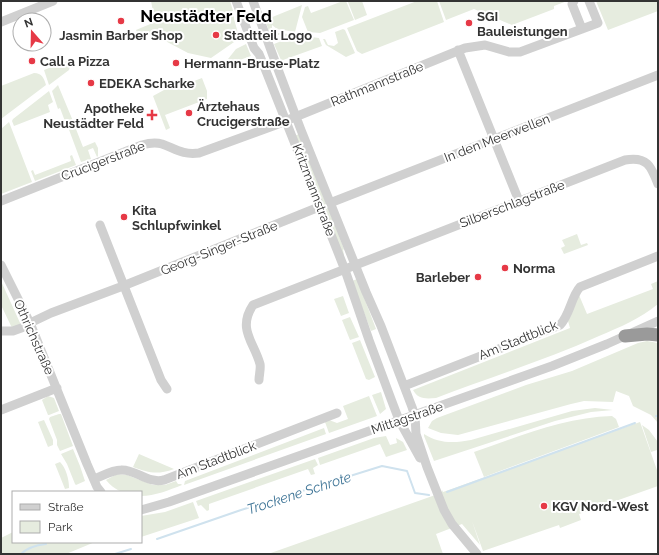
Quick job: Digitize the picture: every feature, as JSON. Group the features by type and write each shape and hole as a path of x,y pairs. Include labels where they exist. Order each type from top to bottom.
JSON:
{"highway":[{"path":"625,336 647,334 658,335"}],"street":[{"path":"1,22 53,1"},
{"name":"Kritzmannstraße","path":"236,1 254,48 259,54 286,120 345,270 368,340 399,420 419,456 427,467"},
{"name":"Kritzmannstraße","path":"254,1 296,117 355,266 382,326 415,416 416,434 427,467 452,524 478,554"},
{"path":"574,1 572,4 582,29"},
{"name":"Rathmannstraße","path":"296,117 458,50 471,46 482,45 509,52 520,52 598,23 589,1"},
{"path":"458,50 519,201"},
{"name":"In den Meerwellen","path":"335,201 658,76"},
{"name":"Crucigerstraße","path":"1,202 142,144 161,144 183,153 198,153 296,117"},
{"name":"Silberschlagstraße","path":"355,266 625,160 635,158 644,161 650,166 658,184"},
{"name":"Georg-Singer-Straße","path":"1,331 12,331 24,327 51,313 314,210"},
{"path":"100,225 161,380 167,389"},
{"name":"Am Stadtblick","path":"404,386 560,325 564,321 580,287 658,256"},
{"name":"Othrichstraße","path":"1,265 30,323 94,479"},
{"path":"259,380 260,366 246,329 245,321 253,305 355,266"},
{"name":"Mittagstraße","path":"142,510 399,420 415,416 571,359 658,321"},
{"name":"Othrichstraße","path":"1,410 57,388"},
{"name":"Am Stadtblick","path":"94,479 122,470 147,479 162,481 337,413"},
{"path":"94,479 100,491"},
{"path":"94,479 108,491"},
{"name":"Mittagstraße","path":"142,506 153,507"}],"green space":[{"path":"151,1 230,1 238,33 237,40 211,58 188,53 154,35 137,32 136,30 155,22"},
{"path":"346,1 354,20 320,33 308,32 302,17 305,7 308,6 311,13"},
{"path":"362,1 367,15 355,20 348,2"},
{"path":"417,1 437,1 444,22 362,54 357,51 347,28"},
{"path":"439,1 567,1 554,6 554,9 512,25 474,9 446,20"},
{"path":"596,1 658,1 658,11 608,30"},
{"path":"302,5 295,32 277,29 272,25 272,30 269,31 265,20"},
{"path":"343,29 345,30 355,53 346,57 326,45 323,39 325,39 328,45 334,46 338,43 335,32"},
{"path":"275,33 319,38 322,46 281,60 274,44 284,40 282,34 275,36"},
{"path":"246,44 251,56 208,70 207,67 228,59 236,49"},
{"path":"72,59 69,70 49,85 44,70"},
{"path":"34,73 42,76 46,85 1,119 1,86"},
{"path":"202,78 207,91 207,99 165,115 170,128 166,130 153,96 164,90 172,83 189,83"},
{"path":"58,85 73,121 66,124 60,108 58,109 52,91"},
{"path":"49,91 53,102 48,105 50,112 14,126 12,121 13,119"},
{"path":"9,122 32,182 1,194 1,129"},
{"path":"74,124 83,147 95,142 98,148 97,157 93,148 88,150 91,159 81,162 68,127"},
{"path":"299,134 344,249 344,255 341,256 294,136"},
{"path":"72,155 76,165 35,181 31,171 33,170 35,175 71,161 70,156"},
{"path":"577,234 581,245 587,243 588,245 564,254 561,248 565,246 562,240"},
{"path":"357,279 376,329 371,331 352,281"},
{"path":"1,281 21,325 12,328 1,305"},
{"path":"658,281 658,304 637,318 615,329 559,353 436,398 422,398 413,390 570,328 568,321 579,295 587,314 653,289 651,284"},
{"path":"343,296 349,313 341,316 334,299"},
{"path":"350,317 359,337 350,340 342,320"},
{"path":"360,340 375,377 369,380 366,379 352,343"},
{"path":"647,341 658,343 658,423 651,415 633,406 629,396 616,391 613,402 584,401 458,435 441,433 428,428 432,421 437,418 526,385 572,371 638,343"},
{"path":"381,392 386,409 380,414 372,395"},
{"path":"48,396 54,398 59,411 49,415 42,400"},
{"path":"369,396 377,416 329,433 325,422 329,420 337,423 348,419 343,406"},
{"path":"595,408 613,410 591,412 555,421 434,461 424,436 424,434 435,440 447,442 465,441 572,411"},
{"path":"61,414 73,446 60,451 49,419 50,417"},
{"path":"612,416 616,419 619,427 484,477 474,452 559,424 594,417"},
{"path":"44,420 53,440 53,445 48,447 38,422"},
{"path":"640,422 658,473 658,486 579,514 581,520 560,528 559,525 483,551 472,521 480,545 462,524 436,534 443,554 268,554 441,493 442,490 443,492"},
{"path":"642,425 649,430 658,442 657,450 651,452"},
{"path":"324,428 326,434 184,485 185,481"},
{"path":"386,436 390,445 397,443 396,438 403,442 407,450 386,457 380,444 320,465 318,458 374,438"},
{"path":"73,449 85,481 76,485 61,454"},
{"path":"139,454 174,469 163,472 153,472 144,471 133,467"},
{"path":"315,459 318,465 313,468 315,474 311,475 308,469 209,504 209,510 207,511 201,505 198,506 196,501"},
{"path":"60,462 67,474 69,488 65,489 55,464"},
{"path":"117,474 127,475 153,485 165,485 176,481 178,484 182,485 157,494 142,496 142,491 118,490 110,485 106,480"},
{"path":"193,502 199,518 142,537 142,516 165,512"},
{"path":"12,532 12,543 93,543 66,554 1,554 1,538"}],"waterway":[{"name":"Trockene Schrote","path":"447,492 635,423"},
{"name":"Trockene Schrote","path":"157,539 241,510 382,466 407,471 415,493 429,495"},
{"name":"Trockene Schrote","path":"21,554 33,547 46,544"},
{"name":"Trockene Schrote","path":"115,554 131,549"}],"place":[{"name":"Jasmin Barber Shop","path":"121,21"},
{"name":"SGI Bauleistungen","path":"469,23"},
{"name":"Stadtteil Logo","path":"216,35"},
{"name":"Call a Pizza","path":"32,61"},
{"name":"Hermann-Bruse-Platz","path":"176,63"},
{"name":"EDEKA Scharke","path":"91,83"},
{"name":"Ärztehaus Crucigerstraße","path":"189,113"},
{"name":"Apotheke Neustädter Feld","path":"152,115"},
{"name":"Kita Schlupfwinkel","path":"124,217"},
{"name":"Norma","path":"505,268"},
{"name":"Barleber","path":"478,277"},
{"name":"KGV Nord-West","path":"544,506"}],"district":[{"name":"Neustädter Feld","path":"206,16"}]}
